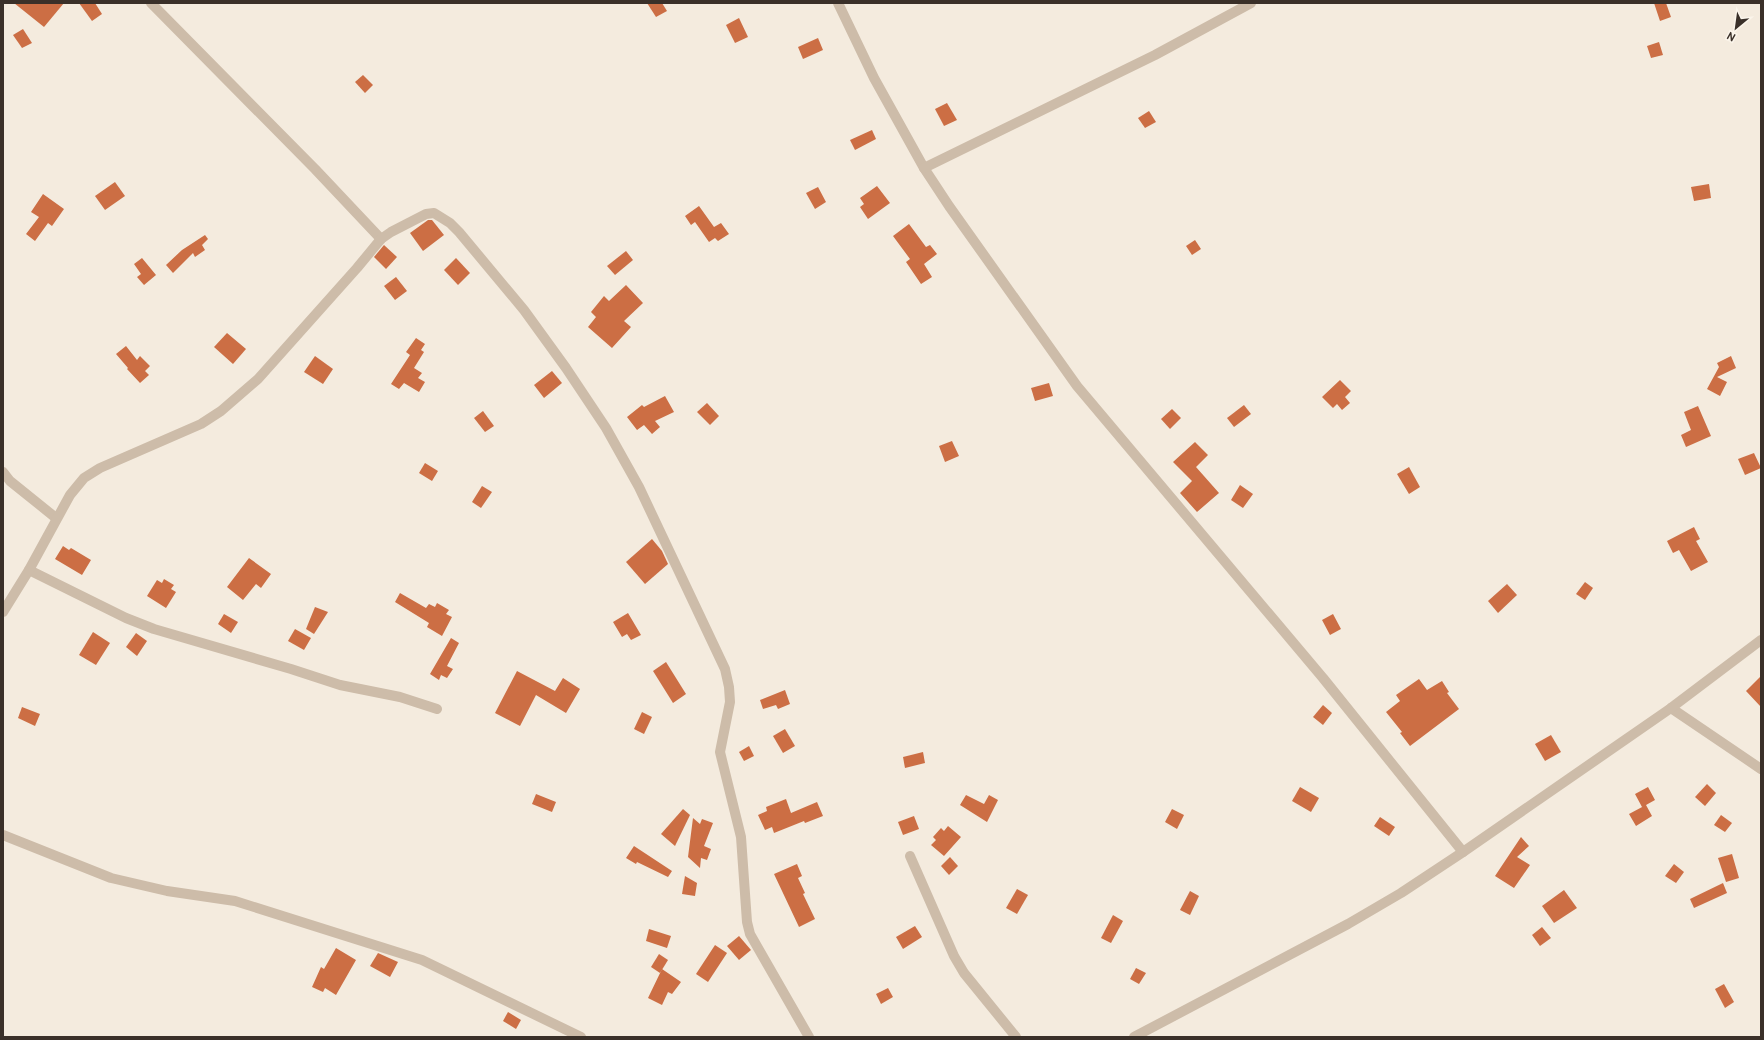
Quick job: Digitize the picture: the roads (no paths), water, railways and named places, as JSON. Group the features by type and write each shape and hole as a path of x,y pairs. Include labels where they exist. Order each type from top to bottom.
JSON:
{"street":[{"path":"151,3 315,169 381,239"},
{"path":"838,3 874,78 924,168 1077,386 1323,678 1463,852"},
{"path":"924,168 1155,55 1251,3"},
{"path":"3,612 29,570 56,518 70,495 84,478 100,468 201,424 221,411 258,379 381,239 391,232 426,214 434,213 455,228 524,310 566,368 606,428 639,487 725,669 730,687 730,702 720,752 741,837 747,922 750,934 810,1037"},
{"path":"3,472 10,481 56,518"},
{"path":"29,570 126,618 154,629 340,685 400,697 438,709"},
{"path":"1134,1037 1348,924 1402,893 1670,708 1761,640"},
{"path":"1670,708 1761,769"},
{"path":"3,835 111,878 167,891 235,901 422,960 581,1037"},
{"path":"910,856 954,956 961,968 1016,1037"}]}
